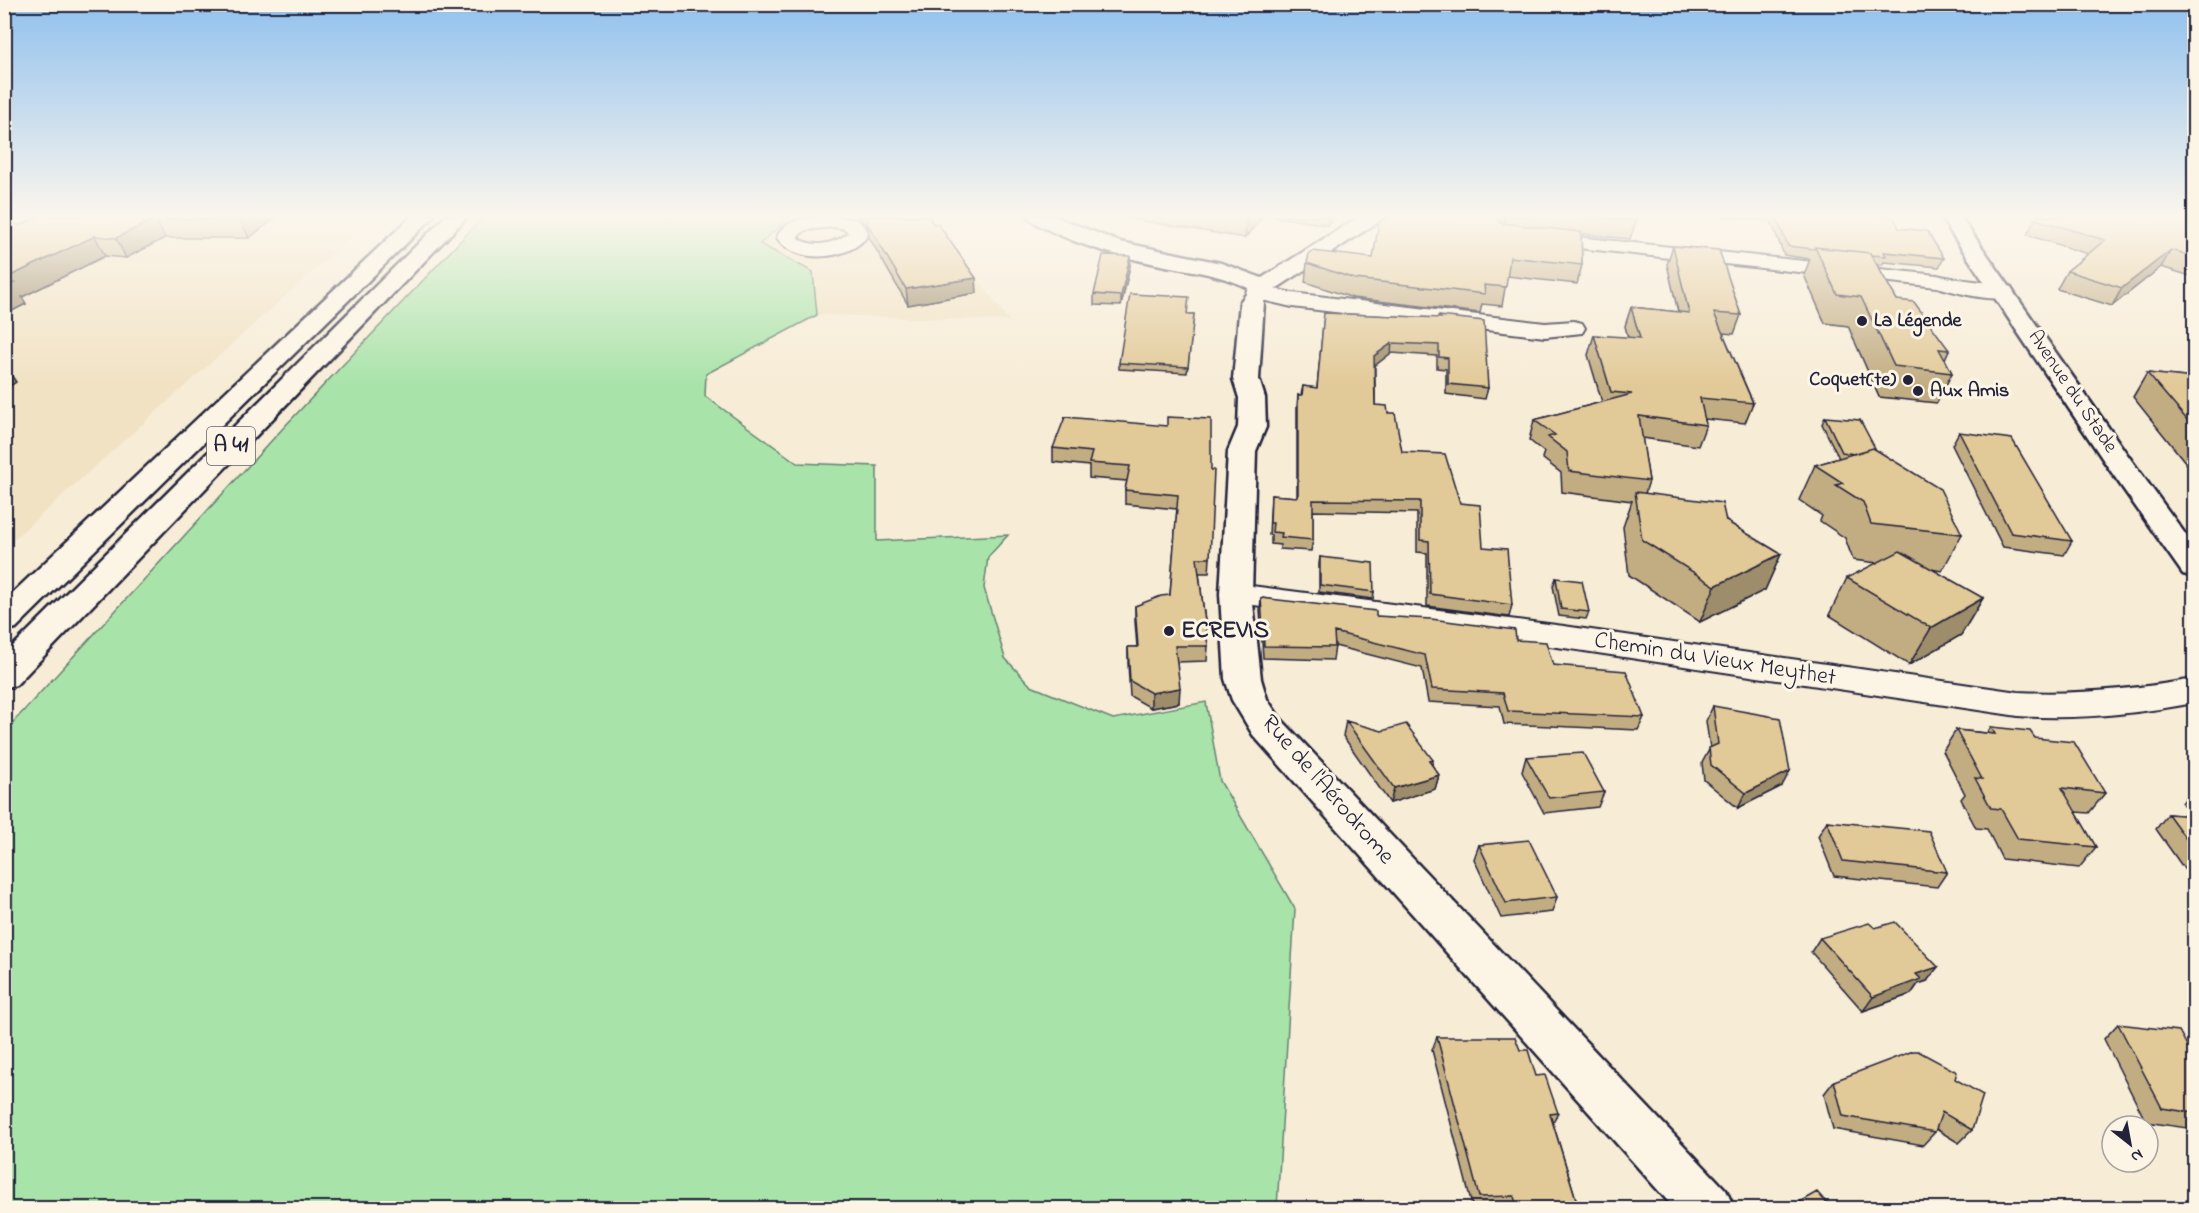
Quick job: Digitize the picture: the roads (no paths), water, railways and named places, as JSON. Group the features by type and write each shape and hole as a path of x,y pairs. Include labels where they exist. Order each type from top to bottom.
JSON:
{"main road":[{"name":"A 41","path":"4,620 365,273"},
{"name":"A 41","path":"4,676 402,273"},
{"path":"1231,273 1260,289 1286,273"},
{"name":"Avenue du Stade","path":"1989,273 2124,470 2194,567"},
{"name":"Rue de l'Aérodrome","path":"1260,289 1252,302 1246,379 1252,398 1252,427 1242,451 1236,594 1243,680 1251,700 1266,726 1708,1209"}],"street":[{"path":"1856,273 1937,281 1965,288 2003,292"},
{"path":"1260,289 1292,300 1545,330 1574,328"},
{"name":"Chemin du Vieux Meythet","path":"1236,594 1620,645 1954,696 2047,707 2117,704 2194,691"}],"place":[{"name":"La Légende","path":"1862,321"},
{"name":"Coquet(te)","path":"1908,380"},
{"name":"Aux Amis","path":"1918,391"},
{"name":"ECREVIS","path":"1169,631"}]}
